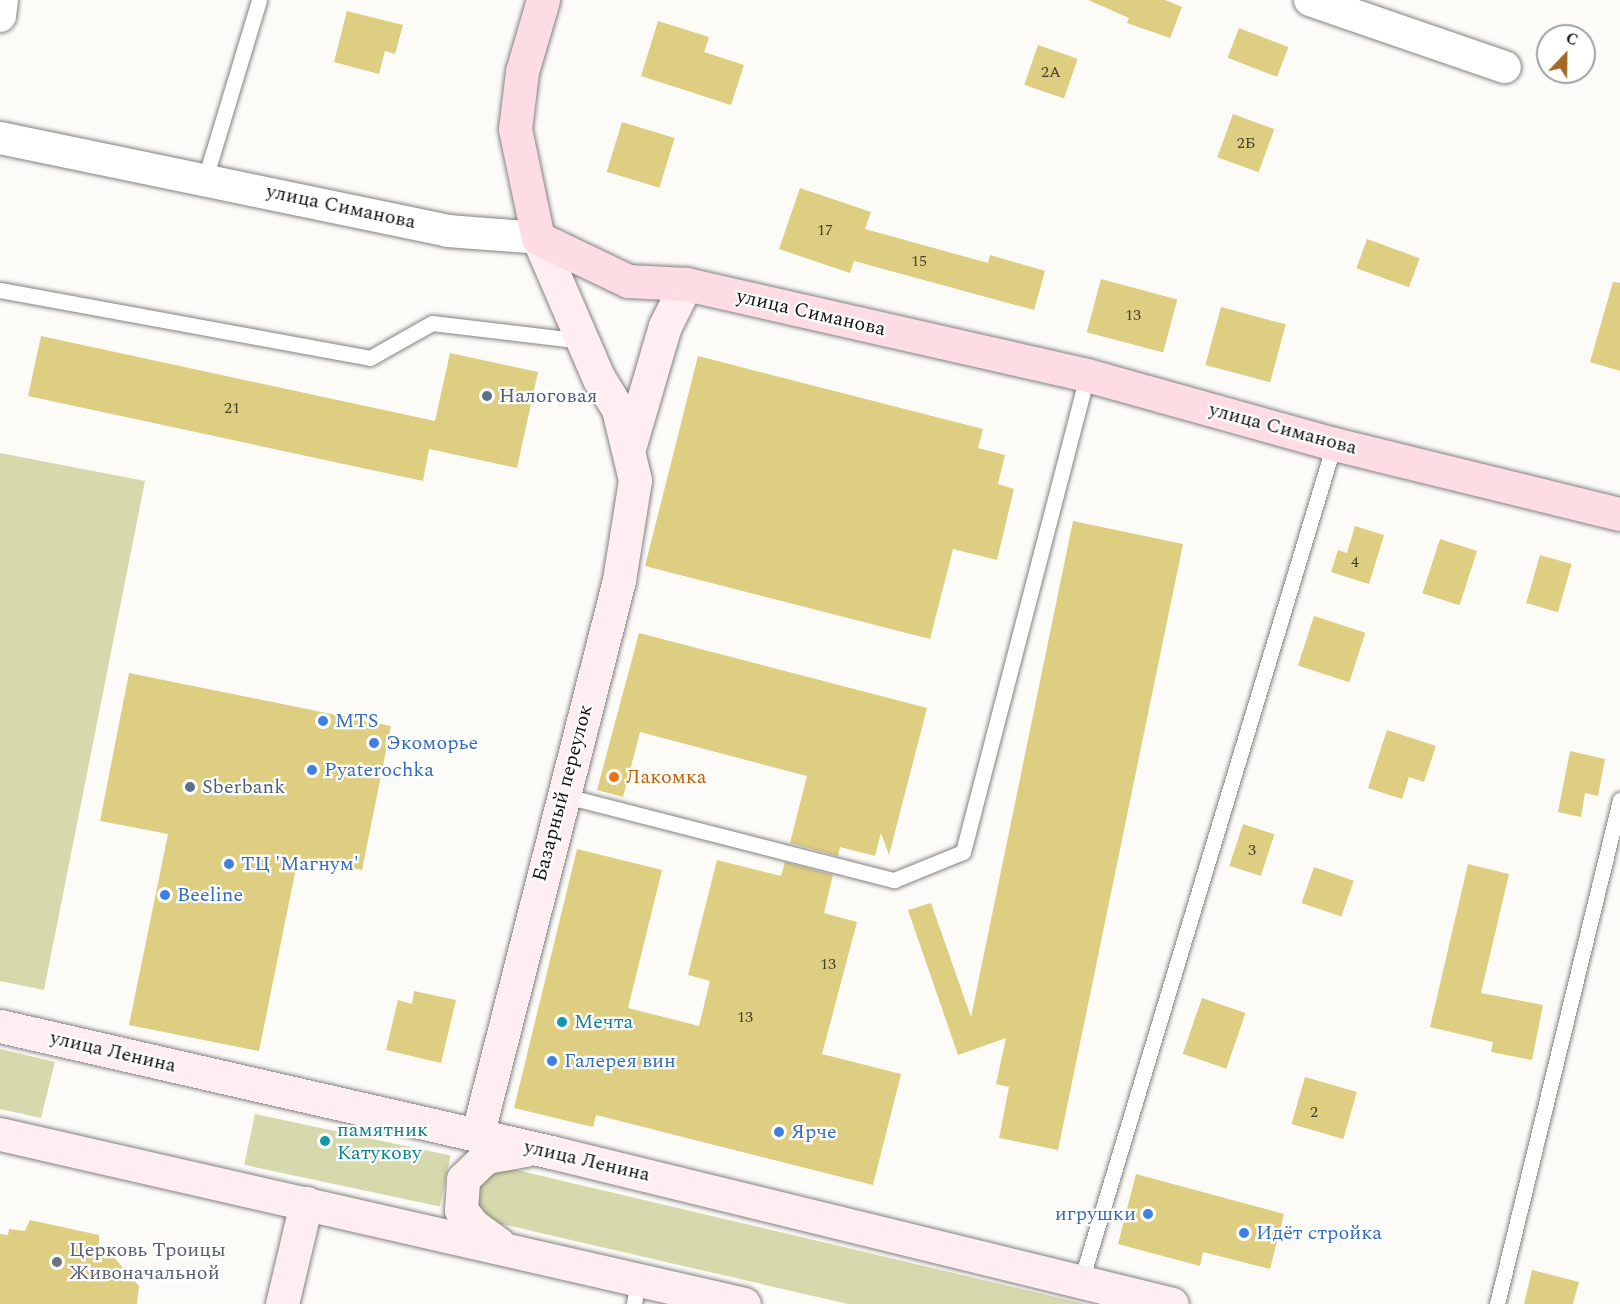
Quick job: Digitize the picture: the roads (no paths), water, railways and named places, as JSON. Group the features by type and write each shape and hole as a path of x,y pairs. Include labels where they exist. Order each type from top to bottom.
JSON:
{"main road":[{"path":"538,238 515,129 522,72 543,0"},
{"name":"улица Симанова","path":"538,238 628,281 686,284 1087,375 1334,444 1620,514"},
{"name":"Базарный переулок","path":"477,1136 562,795 619,580 635,480 618,409 583,341 538,238"},
{"name":"Базарный переулок","path":"629,448 665,326 686,284"},
{"name":"улица Ленина","path":"0,1026 534,1149 1172,1304"},
{"path":"0,1134 505,1249 636,1292 744,1304"},
{"path":"505,1249 472,1225 461,1210 463,1179 486,1157 534,1149"},
{"path":"282,1304 306,1203"}],"street":[{"path":"0,16 2,0"},
{"path":"1310,0 1505,67"},
{"name":"улица Симанова","path":"0,138 448,231 538,238"}],"lane":[{"path":"205,179 259,0"},
{"path":"0,290 370,358 432,323 583,341"},
{"path":"562,795 894,880 963,852 1087,375"},
{"path":"1081,1281 1334,444"},
{"path":"1497,1304 1620,800"}],"place":[{"name":"Налоговая","path":"487,396"},
{"name":"MTS","path":"323,721"},
{"name":"Экоморье","path":"374,743"},
{"name":"Pyaterochka","path":"312,770"},
{"name":"Лакомка","path":"614,777"},
{"name":"Sberbank","path":"190,787"},
{"name":"ТЦ 'Магнум'","path":"229,864"},
{"name":"Beeline","path":"165,895"},
{"name":"Мечта","path":"562,1022"},
{"name":"Галерея вин","path":"552,1061"},
{"name":"Ярче","path":"779,1132"},
{"name":"памятник Катукову","path":"325,1141"},
{"name":"игрушки","path":"1148,1214"},
{"name":"Идёт стройка","path":"1244,1233"},
{"name":"Церковь Троицы Живоначальной","path":"57,1262"}]}
